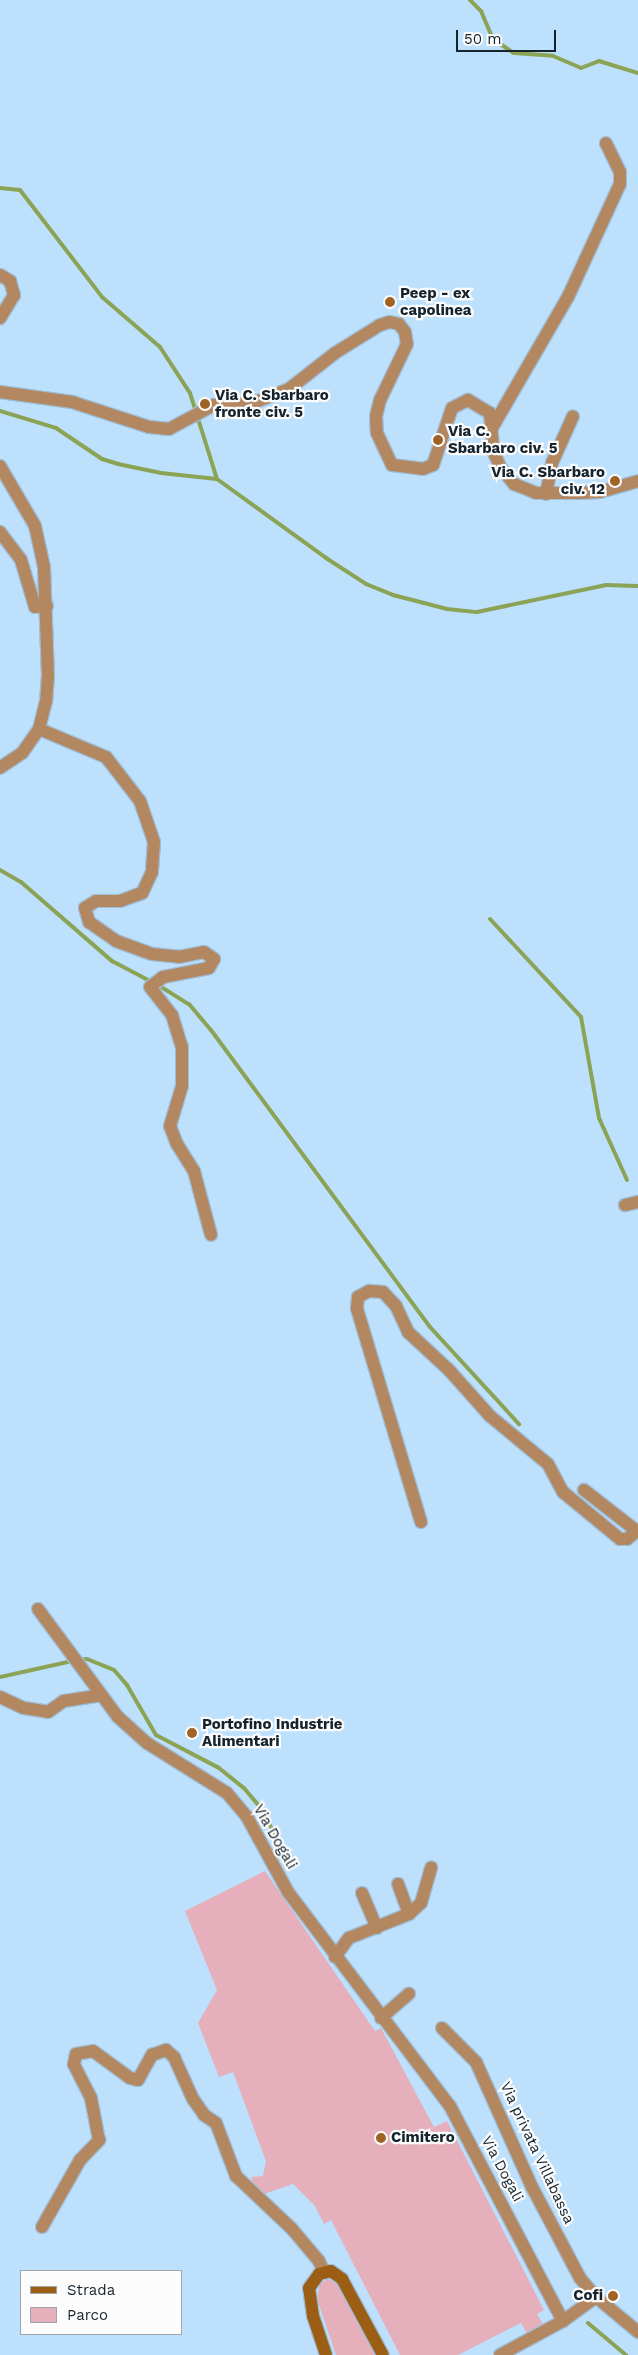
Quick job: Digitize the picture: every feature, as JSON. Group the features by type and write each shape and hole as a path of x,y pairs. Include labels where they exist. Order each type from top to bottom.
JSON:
{"street":[{"path":"492,428 568,297 620,184 620,172 606,143"},
{"path":"0,275 10,282 14,295 0,318"},
{"path":"0,392 72,402 149,427 169,428 214,406 258,401 289,389 334,353 380,325 390,322 399,324 405,332 407,344 380,400 376,416 378,432 392,465 415,469 433,465 452,408 468,400 490,413 493,451 501,468 514,484 546,494 600,492 638,481"},
{"path":"546,494 552,463 573,416"},
{"path":"0,466 35,526 44,567 46,606 46,701 39,729 22,754 0,768"},
{"path":"0,532 21,560 35,607 46,606"},
{"path":"39,729 106,757 140,801 154,842 152,872 142,893 120,901 96,901 85,908 89,922 116,941 152,954 179,957 204,952 214,959 209,968 163,977 150,987 172,1015 182,1047 182,1086 170,1126 177,1144 194,1171 211,1235"},
{"path":"625,1205 638,1202"},
{"path":"421,1522 357,1308 358,1297 369,1291 383,1292 396,1306 408,1332 449,1370 490,1416 548,1464 563,1492 620,1539 627,1540 637,1532 584,1490"},
{"name":"Via Dogali","path":"38,1609 118,1717 147,1743 227,1793 247,1817 288,1892 381,2018 450,2106 563,2321"},
{"path":"0,1697 24,1708 48,1712 64,1701 102,1695"},
{"path":"336,1957 349,1938 409,1914 421,1903 431,1867"},
{"path":"398,1884 409,1914"},
{"path":"362,1894 377,1928"},
{"path":"381,2018 409,1994"},
{"name":"Via privata Villabassa","path":"442,2028 476,2062 532,2187 580,2278 596,2297 638,2332"},
{"path":"42,2227 80,2160 99,2140 90,2098 74,2064 76,2054 93,2052 136,2080 142,2076 152,2055 166,2050 174,2057 193,2099 219,2129 236,2176 292,2229 319,2261 324,2273"},
{"path":"326,2355 313,2316 309,2288 318,2274 331,2271 342,2279 383,2355"},
{"path":"500,2355 563,2321 596,2297"}],"green space":[{"path":"265,1871 375,2031 381,2028 434,2127 447,2121 544,2310 537,2314 544,2326 527,2334 521,2323 458,2355 400,2355 331,2220 324,2224 315,2206 293,2184 258,2196 251,2177 263,2176 266,2161 233,2072 219,2077 198,2023 217,1990 185,1911"},
{"path":"329,2279 341,2287 376,2355 336,2355 317,2299 320,2283"}],"waterway":[{"path":"470,0 481,11 493,39 514,53 553,56 581,68 599,61 638,73"},
{"path":"0,188 20,190 102,297 160,347 190,393 217,479"},
{"path":"0,411 56,428 102,459 161,473 217,479 326,558 366,584 393,595 447,609 477,612 606,585 638,586"},
{"path":"0,870 21,882 112,961 152,982"},
{"path":"490,919 581,1017 599,1118 627,1180"},
{"path":"158,985 189,1004 211,1030 430,1327 519,1424"},
{"path":"79,1660 87,1659 114,1670 127,1685 156,1735 219,1768 244,1788 260,1807 291,1864"},
{"path":"0,1677 72,1661"},
{"path":"588,2323 626,2355"}],"place":[{"name":"Peep - ex capolinea","path":"390,302"},
{"name":"Via C. Sbarbaro fronte civ. 5","path":"205,404"},
{"name":"Via C. Sbarbaro civ. 5","path":"438,440"},
{"name":"Via C. Sbarbaro civ. 12","path":"615,481"},
{"name":"Portofino Industrie Alimentari","path":"192,1733"},
{"name":"Cimitero","path":"381,2138"},
{"name":"Cofi","path":"613,2296"}]}
